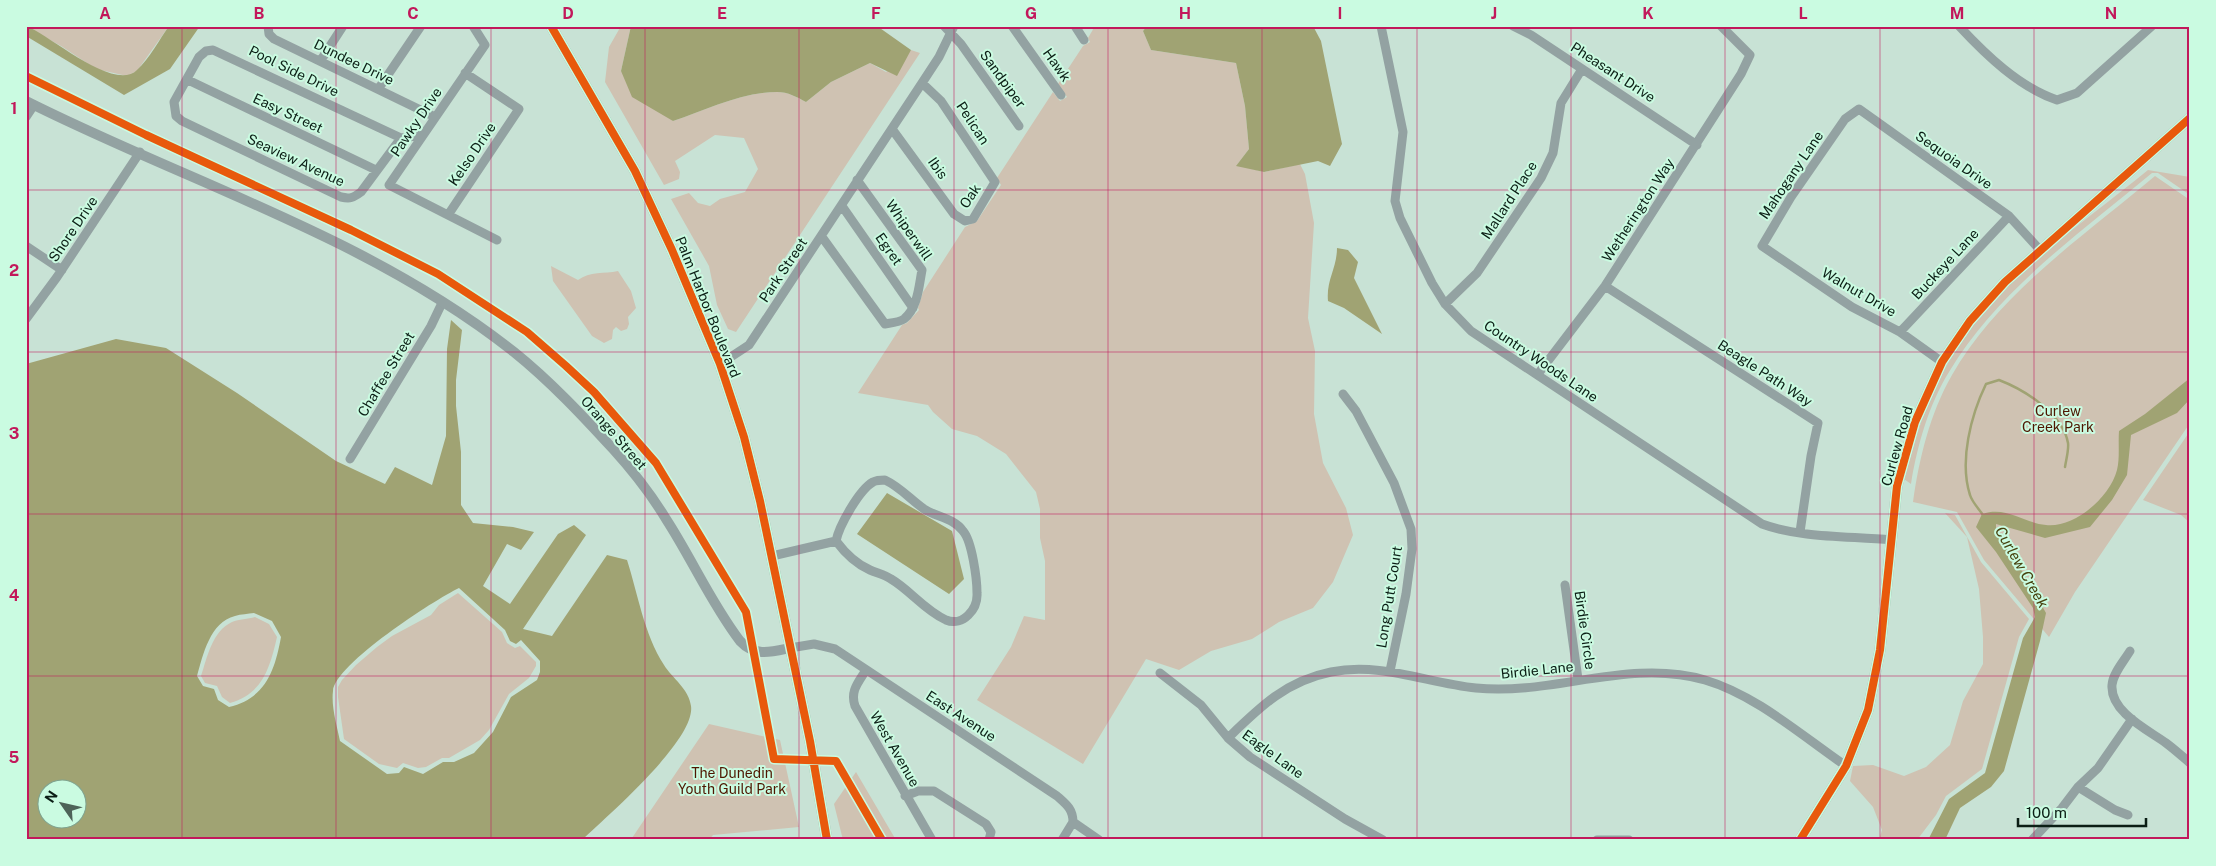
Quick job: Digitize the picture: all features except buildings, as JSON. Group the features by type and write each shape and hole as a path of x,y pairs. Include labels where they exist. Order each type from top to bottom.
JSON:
{"main road":[{"name":"Palm Harbor Boulevard","path":"551,26 635,171 672,250 720,364 744,437 772,556 810,741 827,840"},
{"name":"Curlew Road","path":"1800,840 1846,766 1860,733 1874,684 1897,486 1922,403 1942,362 1970,321 1986,302 2040,250 2190,118"}],"street":[{"name":"Dundee Drive","path":"268,26 269,34 274,38 435,117"},
{"path":"321,60 343,26"},
{"path":"379,88 421,26"},
{"path":"465,73 485,44 473,26"},
{"name":"Hawk","path":"1012,26 1061,95"},
{"path":"1075,26 1084,40"},
{"name":"Country Woods Lane","path":"1381,26 1403,132 1395,201 1432,283 1445,304 1471,331 1762,524 1775,529 1892,540"},
{"name":"Pheasant Drive","path":"1513,26 1531,35 1697,144"},
{"name":"Wetherington Way","path":"1538,374 1605,286 1733,90 1750,55 1721,26"},
{"path":"1959,26 2010,73 2041,94 2056,100 2077,93 2145,28"},
{"name":"Park Street","path":"720,364 749,344 822,237 857,180 939,57 950,28"},
{"name":"Sandpiper","path":"950,28 1019,126"},
{"name":"Pool Side Drive","path":"188,80 199,57 206,51 213,50 401,138"},
{"name":"Mallard Place","path":"1445,304 1477,273 1541,178 1554,153 1561,103 1582,69"},
{"name":"Kelso Drive","path":"448,214 519,109 465,73"},
{"name":"Pawky Drive","path":"448,214 390,185 465,73"},
{"name":"Easy Street","path":"188,80 376,170"},
{"name":"Seaview Avenue","path":"188,80 174,102 176,116 217,138 341,197 354,198 361,192 401,138"},
{"name":"Pelican","path":"922,83 941,101 994,182"},
{"path":"26,117 30,103"},
{"name":"Orange Street","path":"30,103 372,260 458,313 512,350 542,376 614,451 665,517 735,635 745,647 762,653 790,648"},
{"name":"Sequoia Drive","path":"1845,119 1859,110 2009,216 2040,250"},
{"name":"Mahogany Lane","path":"1762,246 1791,197 1845,119"},
{"name":"Ibis","path":"892,129 954,214 965,221"},
{"path":"401,138 423,135"},
{"name":"Shore Drive","path":"26,319 62,270 140,152"},
{"name":"Whiperwill","path":"857,180 922,270 913,308"},
{"name":"Oak","path":"965,221 973,219 994,182"},
{"name":"Egret","path":"842,206 913,308"},
{"path":"448,214 497,240"},
{"name":"Buckeye Lane","path":"1900,332 2009,216"},
{"path":"822,237 885,324 904,320 913,308"},
{"path":"26,246 62,270"},
{"name":"Walnut Drive","path":"1762,246 1852,307 1900,332 1942,362"},
{"name":"Beagle Path Way","path":"1605,286 1818,423 1810,456 1800,532"},
{"name":"Chaffee Street","path":"350,459 431,326 442,303"},
{"name":"Long Putt Court","path":"1343,394 1356,411 1394,482 1411,529 1412,549 1406,594 1390,671"},
{"path":"885,480 897,486 925,510 953,522 963,530 968,540 977,594 975,605 967,617 957,622 947,620 920,603 891,579 868,569 844,553 836,541 838,528 866,487 875,481 885,480"},
{"path":"772,556 836,541"},
{"name":"Birdie Circle","path":"1565,585 1578,679"},
{"name":"East Avenue","path":"790,648 814,644 835,650 1057,796 1070,808 1073,814 1073,822 1100,840"},
{"path":"2130,651 2117,672 2112,685 2113,697 2118,706 2132,719 2168,744 2190,763"},
{"name":"Birdie Lane","path":"1228,738 1254,712 1283,690 1305,679 1351,669 1390,671 1439,682 1479,688 1509,688 1656,672 1702,680 1726,687 1744,696 1846,766"},
{"name":"West Avenue","path":"866,670 854,688 852,697 932,840"},
{"name":"Eagle Lane","path":"1160,673 1201,706 1228,738 1250,758 1344,818 1383,840"},
{"path":"2032,840 2062,808 2078,786 2098,768 2132,719"},
{"path":"2078,786 2115,810 2128,816"},
{"path":"906,796 918,791 934,790 986,824 991,832 989,840"},
{"path":"1062,840 1073,822"},
{"path":"1598,840 1629,840"}],"green space":[{"path":"29,26 169,26 137,71 127,76 96,69 61,46 30,29"},
{"path":"621,26 631,26 621,71 673,121 737,98 764,93 785,93 806,102 831,82 870,63 886,72 911,50 920,53 736,332 728,329 717,305 709,266 671,199 689,193 698,203 710,206 720,199 745,192 758,169 744,138 715,135 675,161 680,172 679,179 664,185 605,82 609,47"},
{"path":"1095,26 1147,26 1143,31 1151,50 1236,63 1245,106 1249,149 1237,165 1264,172 1300,164 1305,174 1314,223 1308,318 1315,351 1314,414 1323,463 1346,508 1353,535 1333,582 1313,608 1279,622 1252,639 1211,651 1179,670 1146,659 1083,764 977,700 1011,647 1024,616 1045,620 1045,561 1040,538 1040,509 1036,492 1006,454 977,436 952,429 928,405 858,393 902,325 907,323 919,310 923,292 965,227 977,221 1001,185 997,178 1053,92 1060,101 1067,97 1058,84 1083,46 1090,42 1088,38"},
{"path":"2148,170 2190,177 2190,195 2158,173 2152,173 2042,264 2016,289 1969,342 1949,372 1930,411 1911,484 1904,479 1917,435 1933,392 1966,335 2012,282 2038,258"},
{"name":"Curlew Creek Park","path":"2155,176 2190,200 2190,423 2075,592 2049,637 1984,560 1957,512 1913,502 1922,453 1937,405 1944,390 1971,346 1993,318 2045,267"},
{"path":"551,266 578,280 592,274 618,271 631,291 636,308 628,317 629,324 627,329 621,331 616,327 613,330 612,339 604,343 592,336 553,281"},
{"path":"2190,431 2190,523 2181,515 2143,500"},
{"path":"1945,513 1955,515 1981,562 2029,619 2019,637 1982,769 1946,796 1936,815 1917,840 1879,840 1882,830 1873,807 1850,781 1853,766 1873,765 1904,776 1926,767 1950,745 1963,701 1983,664 1979,589 1967,537"},
{"path":"458,593 502,632 507,643 515,648 520,646 536,662 536,666 529,678 509,694 489,730 480,740 449,758 442,758 426,767 418,768 403,763 397,768 379,764 344,739 338,687 356,665 377,647 392,636 431,615 439,605"},
{"path":"255,617 269,624 277,637 271,659 268,669 258,686 241,699 230,703 222,697 217,686 205,683 201,676 211,646 225,626 238,620"},
{"name":"The Dunedin Youth Guild Park","path":"709,724 780,740 799,827 713,835 709,840 636,840 632,838"},
{"path":"856,772 896,840 843,840 834,804"}],"shaded area":[{"path":"26,26 98,68 113,74 127,75 142,65 169,26 200,26 170,69 124,95 26,36"},
{"path":"631,26 877,26 911,50 897,76 870,63 831,82 806,102 785,93 764,93 724,102 673,121 632,97 621,71"},
{"path":"1147,26 1313,26 1321,41 1342,144 1330,166 1318,161 1264,172 1236,166 1249,149 1245,106 1236,63 1151,50 1143,31"},
{"path":"1337,248 1348,250 1358,262 1354,278 1382,334 1344,308 1328,301"},
{"path":"451,320 462,330 456,380 456,406 461,452 461,505 473,523 513,527 534,532 521,550 507,544 483,586 510,604 558,534 574,525 586,535 523,629 552,636 607,555 627,560 651,640 667,670 684,689 690,700 689,721 679,738 665,757 628,796 582,840 26,840 26,364 116,339 166,348 237,393 336,461 385,484 395,467 432,485 446,436 447,349","holes":["459,588 505,630 510,641 516,644 521,640 540,661 540,672 537,680 511,697 493,732 474,753 454,762 443,762 423,774 404,767 399,773 387,774 340,741 334,710 333,691 338,679 367,650 429,605","254,613 272,621 281,637 272,671 267,681 252,697 242,703 229,707 218,700 214,689 203,686 197,676 209,640 219,625 226,619 235,616"]},
{"path":"2190,378 2190,399 2177,413 2131,435 2127,475 2112,500 2090,527 2045,538 1996,524 1996,534 2024,574 2046,613 2040,641 2004,771 1991,787 1960,808 1945,840 1928,840 1949,799 1985,773 2023,638 2035,617 2033,608 1996,552 1976,527 1982,514 1991,512 2008,513 2038,524 2057,525 2090,509 2107,490 2117,470 2119,431 2145,414"},
{"path":"887,493 952,531 964,579 949,594 857,534"}],"waterway":[{"path":"1983,515 1970,495 1967,482 1966,453 1971,424 1986,384 1999,380 2009,384 2031,397 2051,413 2065,432 2068,443 2065,467"}],"cycle path":[{"path":"551,26 635,171 672,250 720,364 744,437 760,501 810,741 827,840"},
{"path":"26,76 146,135 351,230 438,274 527,332 566,366 594,392 656,463 746,612 774,759 836,761 882,840"},
{"path":"1800,840 1846,766 1868,710 1880,650 1897,486 1915,422 1942,362 1970,321 2005,282 2190,118"}],"water label":[{"name":"Curlew Creek","path":"2022,567"}]}
